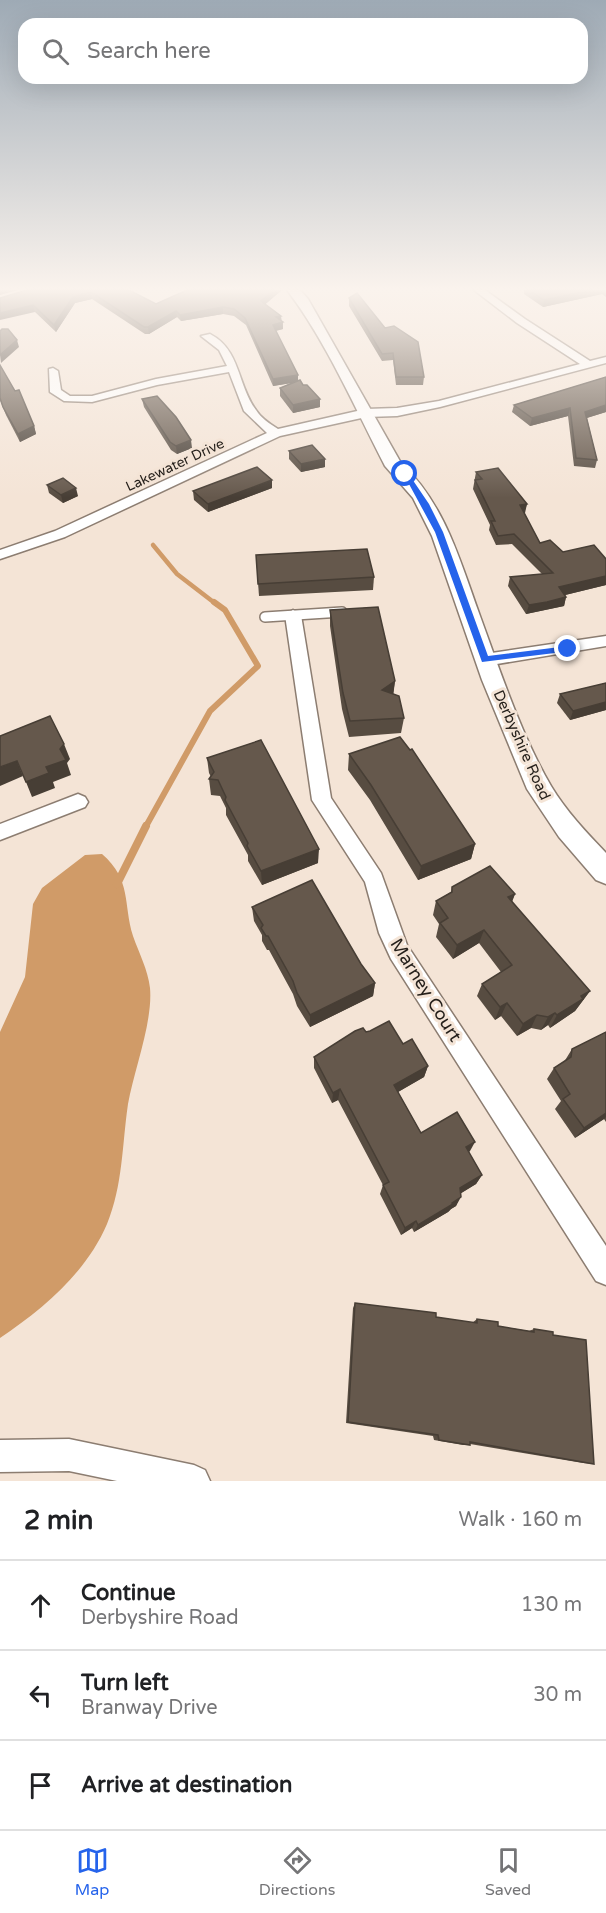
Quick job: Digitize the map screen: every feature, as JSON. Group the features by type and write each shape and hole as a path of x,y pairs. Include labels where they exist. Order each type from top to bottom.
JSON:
{"street":[{"path":"227,359 250,411 276,433"},
{"name":"Derbyshire Road","path":"336,359 394,466 412,482 425,504 449,559 485,660 537,783 549,804 606,872"},
{"path":"582,359 590,364"},
{"name":"Lakewater Drive","path":"0,555 60,534 276,433 366,413 396,412 440,404 606,360"},
{"path":"53,371 56,392 68,399 83,400 105,397 156,382 231,368"},
{"name":"Marney Court","path":"293,615 322,800 374,879 390,933 399,952 606,1271"},
{"path":"485,660 606,641"},
{"path":"0,832 78,802"},
{"path":"0,1456 69,1455 138,1475 194,1481"}],"lane":[{"path":"265,617 351,611"}],"shaded area":[{"path":"102,854 112,864 122,883 133,936 150,988 149,1016 128,1104 116,1195 107,1224 98,1242 75,1274 32,1315 0,1338 0,1032 25,977 33,904 42,888 85,855"}],"building":[{"path":"264,359 290,359 298,375 273,379"},
{"path":"394,359 421,359 424,377 396,377"},
{"path":"0,365 15,391 19,390 34,426 18,434 0,398"},
{"path":"606,377 606,405 585,412 597,460 576,458 570,408 532,418 514,405"},
{"path":"300,380 320,399 293,405 280,388"},
{"path":"157,396 176,417 191,440 176,446 170,442 142,399"},
{"path":"312,445 325,459 301,464 289,451"},
{"path":"257,467 272,480 208,504 193,491"},
{"path":"498,468 527,504 520,505 540,543 550,540 563,552 594,545 606,559 606,576 559,587 566,597 529,605 510,577 553,573 514,534 498,536 491,521 495,521 475,480 482,479 476,472"},
{"path":"63,478 76,488 61,495 47,485"},
{"path":"367,549 374,577 258,584 256,555"},
{"path":"378,607 395,681 382,690 399,696 404,718 350,721 343,693 330,610"},
{"path":"606,683 606,702 573,711 560,694"},
{"path":"50,716 64,744 60,749 66,760 46,767 49,773 26,782 17,761 0,767 0,736"},
{"path":"400,737 410,750 412,749 475,844 421,866 349,754"},
{"path":"261,740 319,849 261,871 225,800 226,797 218,780 209,779 214,772 207,758"},
{"path":"490,866 515,894 508,897 590,991 581,996 583,999 557,1015 555,1013 548,1017 537,1015 523,1024 507,1003 500,1007 482,984 512,965 484,930 457,945 440,923 448,918 436,901 452,892 452,887"},
{"path":"312,880 361,964 375,983 310,1015 268,936 261,928 263,925 252,907"},
{"path":"389,1021 403,1044 412,1039 428,1066 394,1085 421,1133 457,1112 475,1142 466,1147 482,1175 460,1188 461,1197 453,1204 418,1225 416,1221 405,1228 383,1185 389,1182 340,1089 333,1093 314,1057 355,1031 363,1028 366,1032 370,1031"},
{"path":"606,1032 606,1113 584,1128 563,1099 570,1094 554,1068 571,1057 572,1049"},
{"path":"355,1303 436,1313 436,1317 477,1323 477,1319 498,1322 498,1326 534,1332 534,1329 553,1332 553,1335 586,1340 594,1464 470,1442 470,1445 439,1440 438,1435 348,1422"}],"waterway":[{"path":"153,545 177,574 216,604"},
{"path":"145,828 210,711 258,666 225,610 214,602"},
{"path":"117,884 145,828"}],"route":[{"path":"405,474 425,504 439,532 485,660 568,649"}]}
